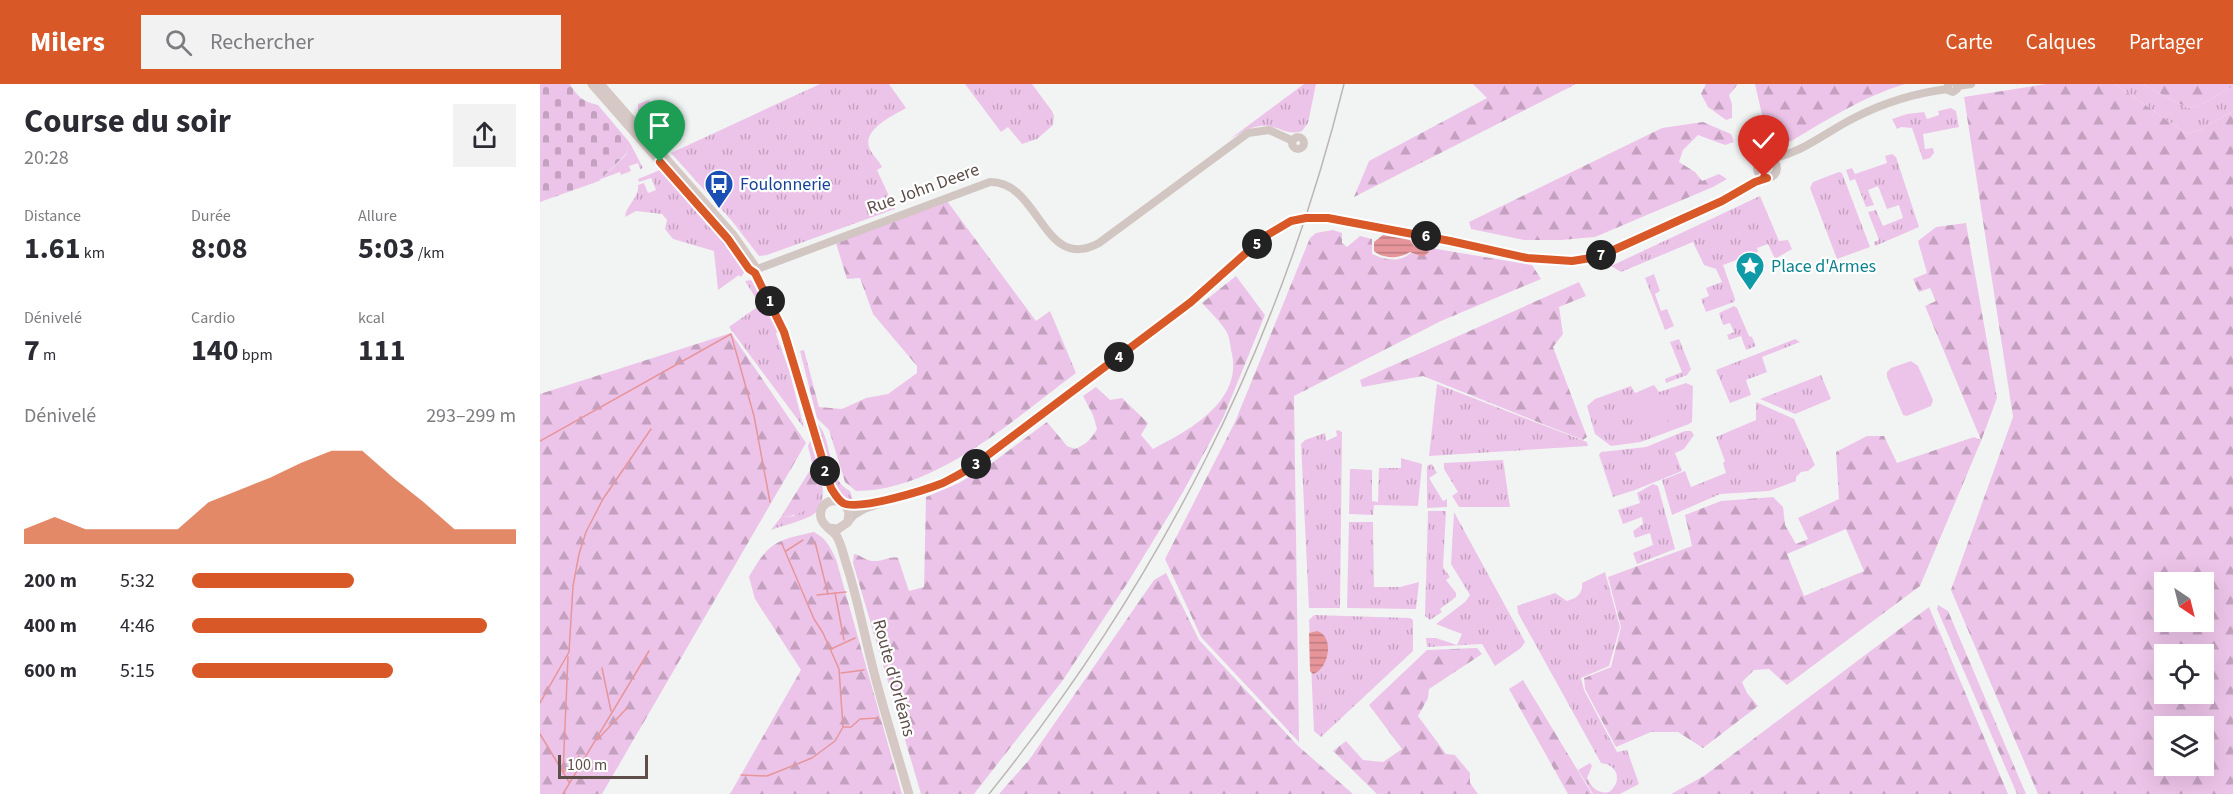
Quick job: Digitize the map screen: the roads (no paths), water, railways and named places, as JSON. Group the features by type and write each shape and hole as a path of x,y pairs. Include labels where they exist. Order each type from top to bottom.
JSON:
{"main road":[{"path":"592,84 728,239 749,269 755,273"},
{"path":"600,84 733,235 754,265 755,273 784,332 833,492 849,512 847,523 838,529 828,528 821,518 826,492 820,454"},
{"path":"823,507 831,501 843,503"},
{"name":"Route d'Orléans","path":"847,523 844,536 848,569"},
{"name":"Route d'Orléans","path":"828,528 837,537 848,569 876,682 909,794"}],"street":[{"path":"1733,195 1754,174 1761,160 1781,157 1797,150 1877,107 1917,94 1971,84"},
{"name":"Rue John Deere","path":"755,273 760,268 990,182 1004,183 1017,190 1058,243 1072,249 1087,249 1099,243 1248,133 1269,130 1293,141"},
{"path":"847,523 858,512 942,483 972,467 1191,302 1264,237 1291,221 1313,217 1335,219 1527,258 1572,261 1609,252 1733,195 1776,172 1797,150"},
{"path":"1769,159 1775,163 1776,172"},
{"path":"1757,167 1759,174 1767,178"},
{"path":"843,503 866,504 891,499"}],"waterway":[{"path":"540,441 731,334 754,416 770,502"},
{"path":"540,703 569,652 573,586 586,532 603,499 651,429"},
{"path":"786,551 803,540"},
{"path":"815,542 828,594"},
{"path":"741,775 767,776 812,758 835,741 843,727 839,669 814,619 782,544"},
{"path":"817,595 846,592"},
{"path":"835,593 844,640"},
{"path":"831,649 855,638"},
{"path":"563,794 649,651"},
{"path":"563,773 568,657"},
{"path":"602,668 611,711"},
{"path":"841,673 864,670"},
{"path":"597,740 627,708"},
{"path":"843,727 851,727 860,719 878,718"},
{"path":"540,734 569,782"},
{"path":"563,773 579,756"}],"railway":[{"path":"989,794 1051,713 1107,630 1159,546 1206,458 1248,369 1285,277 1317,182 1344,84"}],"place":[{"name":"Foulonnerie","path":"719,210"},
{"name":"Place d'Armes","path":"1750,292"}]}
